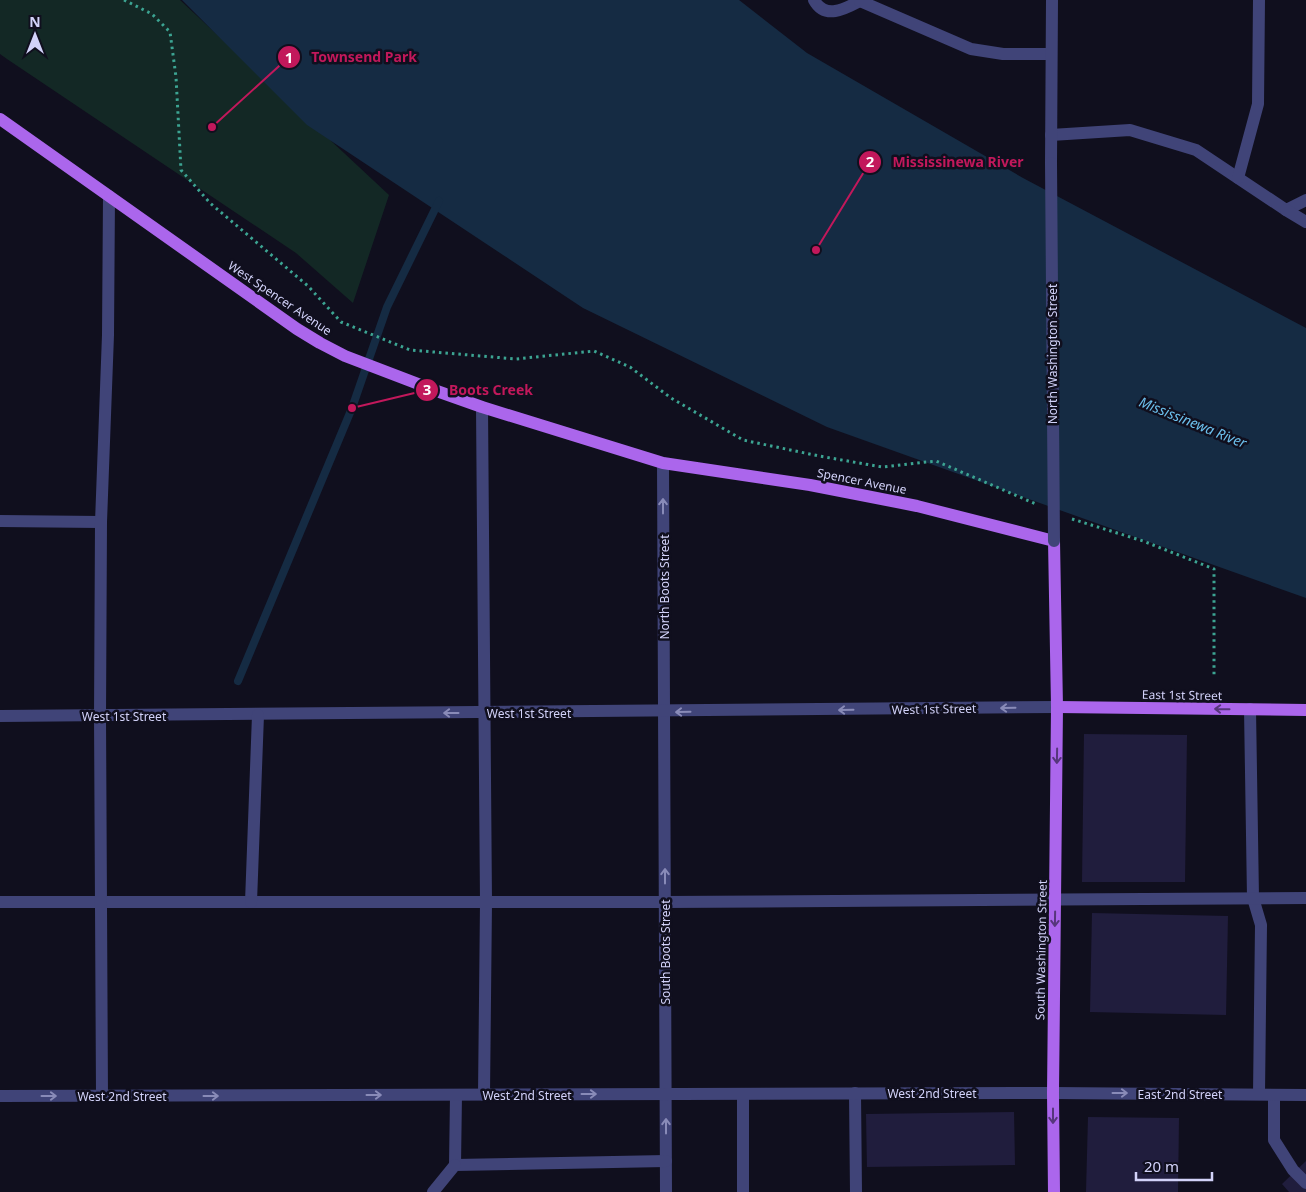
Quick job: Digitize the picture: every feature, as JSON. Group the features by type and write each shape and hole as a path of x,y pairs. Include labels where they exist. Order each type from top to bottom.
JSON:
{"main road":[{"name":"West Spencer Avenue","path":"0,119 297,329 345,356 482,407 663,463"},
{"name":"Spencer Avenue","path":"663,463 810,485 918,506 1054,541"},
{"name":"North Washington Street","path":"1054,541 1057,707"},
{"name":"East 1st Street","path":"1057,707 1306,710"},
{"name":"South Washington Street","path":"1054,1192 1053,1093 1057,707"}],"street":[{"path":"814,0 817,6 828,12 843,11 860,0 971,49 1004,54 1051,54"},
{"name":"North Washington Street","path":"1052,0 1051,163 1054,541"},
{"path":"1238,178 1258,104 1259,0"},
{"path":"1051,135 1130,130 1196,150 1306,222"},
{"path":"102,1096 101,522 108,335 109,196"},
{"path":"1286,210 1306,200"},
{"path":"482,407 486,902 484,1095"},
{"name":"North Boots Street","path":"663,463 664,712"},
{"path":"0,521 101,522"},
{"name":"West 1st Street","path":"0,716 664,712 1057,707"},
{"path":"1250,710 1253,898 1261,925 1259,1094"},
{"name":"South Boots Street","path":"664,712 666,1192"},
{"path":"250,902 258,714"},
{"path":"0,902 665,902 1306,898"},
{"path":"856,1093 856,1192"},
{"name":"East 2nd Street","path":"1053,1093 1306,1095"},
{"name":"West 2nd Street","path":"0,1096 1053,1093"},
{"path":"743,1094 743,1192"},
{"path":"433,1192 455,1164 456,1095"},
{"path":"1274,1095 1274,1140 1293,1170 1306,1183"},
{"path":"455,1164 666,1161"}],"path":[{"path":"124,0 152,14 170,32 176,77 181,170 210,203 308,286 341,322 410,350 516,359 594,351 630,367 672,398 743,440 882,467 936,461 1039,506"},
{"path":"1064,516 1214,569 1214,677"}],"green space":[{"path":"0,0 180,0 389,195 353,303 296,253 0,54"}],"water":[{"path":"182,0 739,0 807,53 1023,178 1306,328 1306,598 827,427 583,308 307,125"}],"building":[{"path":"1084,734 1187,735 1185,882 1082,882"},
{"path":"1092,913 1228,916 1226,1015 1090,1012"},
{"path":"1014,1112 1015,1165 867,1167 866,1114"},
{"path":"1088,1117 1179,1118 1178,1192 1086,1192"},
{"path":"1306,1161 1306,1192 1289,1192 1282,1184"}],"waterway":[{"path":"238,681 352,408 387,307 439,201"}],"place":[{"name":"Townsend Park","path":"212,127"},
{"name":"Mississinewa River","path":"816,250"},
{"name":"Boots Creek","path":"352,408"}]}
